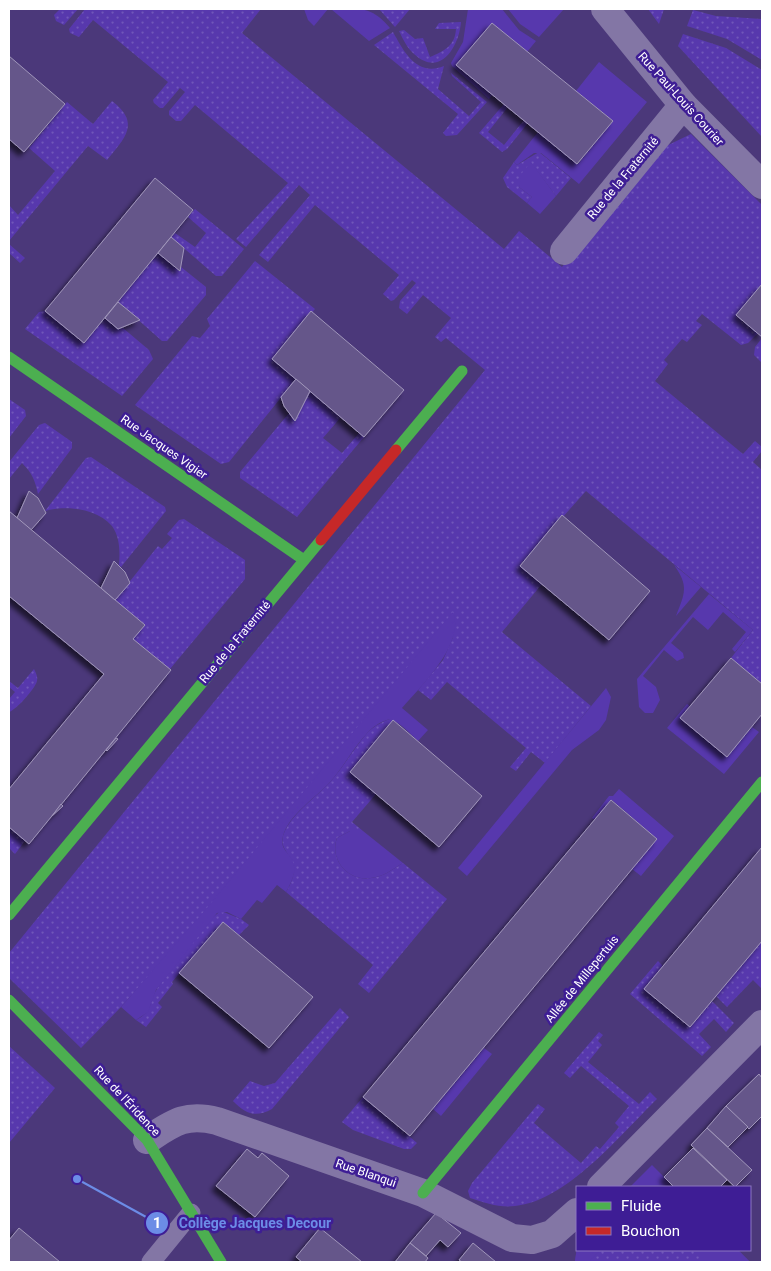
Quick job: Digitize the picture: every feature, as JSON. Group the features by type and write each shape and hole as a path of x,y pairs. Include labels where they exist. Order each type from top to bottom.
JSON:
{"street":[{"name":"Rue Paul-Louis Courier","path":"605,9 684,105 762,185"},
{"name":"Rue de la Fraternité","path":"564,250 684,105"},
{"name":"Rue Jacques Vigier","path":"9,357 304,560"},
{"name":"Rue de la Fraternité","path":"9,915 462,371"},
{"name":"Allée de Millepertuis","path":"423,1193 762,782"},
{"name":"Rue de l'Éridence","path":"9,1000 147,1140 221,1262"},
{"path":"602,1186 762,1024"},
{"name":"Rue Blanqui","path":"147,1140 172,1123 188,1117 202,1117 423,1193 512,1238 532,1240 552,1234 576,1213"}],"lane":[{"path":"151,1262 191,1213"}],"shaded area":[{"path":"60,9 78,9 64,25 56,21 54,15"},
{"path":"85,9 261,9 242,33 504,249 519,231 562,267 658,150 691,134 762,205 762,284 737,315 758,333 748,343 741,345 702,314 696,321 702,325 687,342 682,339 664,360 668,364 655,381 743,454 755,441 762,447 762,451 753,462 762,470 762,684 731,658 753,630 586,491 520,565 542,584 502,632 591,706 545,763 531,752 516,771 510,767 526,748 447,682 431,700 418,690 443,660 453,637 121,1007 81,1048 9,978 9,953 485,370 446,338 441,342 435,337 451,318 423,295 407,314 399,308 400,301 416,283 412,280 394,300 391,301 383,294 399,275 315,205 268,262 259,255 310,195 299,185 246,247 236,239 288,183 195,105 181,121 176,121 169,115 169,111 185,92 180,88 163,108 154,103 153,100 168,82 93,20 79,37 70,33 69,29"},
{"path":"304,9 328,9 314,26 308,20"},
{"path":"331,9 364,10 377,15 390,28 369,41"},
{"path":"379,9 410,9 395,27"},
{"path":"468,9 502,9 519,30 536,41 489,99 451,63 463,42"},
{"path":"508,9 564,9 539,37 520,24"},
{"path":"648,9 664,9 659,24"},
{"path":"693,10 716,16 762,19 762,60 727,39 687,26"},
{"path":"461,22 452,49 440,61 432,63 423,61 414,54 405,43 399,31 404,30 415,39 423,38 430,57 448,47 455,35 456,29 435,29 439,23"},
{"path":"393,32 412,61 426,68 435,69 444,66 438,89 469,116 481,102 451,73 487,102 457,135 446,136 443,133 458,114 374,45"},
{"path":"683,34 726,48 762,70 762,137 678,46"},
{"path":"599,62 647,102 579,184 541,153 534,153 517,165 514,162 538,132 578,164 613,121 576,91"},
{"path":"112,101 126,116 128,124 119,145 107,160 88,146 9,241 9,205 18,215 55,171 29,148 67,102 93,124"},
{"path":"504,104 508,107 488,132 504,145 524,120 528,123 507,149 502,152 479,133"},
{"path":"539,152 571,178 556,196 531,163 519,187 532,197 527,203 507,187 503,178 514,162 517,165"},
{"path":"531,162 556,196 540,214 527,203 532,197 519,187 522,173"},
{"path":"195,209 244,249 222,276 216,276 171,237 175,233 195,247 206,233 188,217"},
{"path":"9,244 25,258 20,263 9,253"},
{"path":"158,253 179,271 181,267 206,287 206,295 167,341 162,341 118,302"},
{"path":"255,261 315,309 272,359 296,379 229,462 221,464 135,405 192,336 200,338 210,326 207,319"},
{"path":"45,311 84,343 105,318 118,329 123,328 149,350 153,359 122,396 25,329 39,312"},
{"path":"762,338 762,363 754,355 755,347"},
{"path":"310,391 341,417 323,438 342,453 359,433 364,437 297,517 240,478 240,472 289,413 295,420"},
{"path":"9,399 25,410 26,416 9,438"},
{"path":"45,423 72,442 72,448 38,494 33,477 22,463 9,479 9,462 39,425"},
{"path":"91,457 165,507 166,511 121,567 119,565 117,535 106,520 98,515 71,508 45,511 86,458"},
{"path":"184,519 245,560 245,579 170,669 133,639 145,625 115,600 158,546 162,549 172,538 167,534 179,520"},
{"path":"674,565 701,587 676,616 682,601 684,584"},
{"path":"709,594 753,630 735,652 732,649 746,632 723,612 708,630 693,617 671,643 683,653 684,658 677,661 664,650 643,676 656,687 660,700 653,713 645,713 639,707 637,679"},
{"path":"453,612 455,624 453,637 447,650 430,676 402,708 428,730 418,741 399,724 387,720 368,732 331,781 297,813 286,828 282,843 294,863 294,870 286,892 277,885 262,903 257,900 241,919 227,912 217,913 156,990 148,1012 136,1020 121,1007 206,909"},
{"path":"34,669 37,678 36,685 9,712 9,699 15,692 9,687 9,681 18,688"},
{"path":"606,688 611,697 606,720 599,730 572,750 467,876 458,868"},
{"path":"687,704 690,706 680,718 727,757 752,727 759,732 724,774 667,728"},
{"path":"387,720 393,720 350,772 376,794 352,822 363,831 350,831 337,838 335,846 338,861 348,873 363,878 380,876 403,863 447,899 369,993 358,984 373,965 286,892 294,871 293,864 284,848 283,836 286,828 297,813 331,781 368,732"},
{"path":"619,789 674,836 641,876 632,869 657,839 612,800 595,820 592,818 609,796 613,796"},
{"path":"9,827 25,841 15,854 9,848"},
{"path":"350,831 363,831 403,863 375,877 363,878 348,873 338,861 335,846 337,838"},
{"path":"221,911 241,919 249,925 239,935 223,922 172,982 173,984 158,1003 162,1007 146,1027 136,1020 146,1013 157,989 187,947 205,925"},
{"path":"762,941 762,989 753,980 727,1007 716,996"},
{"path":"658,961 663,966 644,989 690,1027 712,1001 734,1023 726,1032 714,1019 699,1034 711,1047 702,1056 630,994"},
{"path":"340,1008 349,1017 272,1109 256,1114 251,1113 242,1109 233,1101 250,1081 264,1086 275,1083"},
{"path":"599,1032 603,1035 598,1041 602,1045 588,1062 639,1104 650,1092 657,1099 592,1164 554,1192 535,1201 515,1206 492,1205 470,1198 468,1191 472,1183 538,1104 545,1109 534,1123 581,1163 596,1146 600,1149 619,1127 615,1123 629,1106 581,1066 570,1078 564,1073"},
{"path":"9,1046 55,1088 9,1143"},
{"path":"484,1048 492,1054 441,1116 433,1109"},
{"path":"363,1097 417,1143 411,1149 404,1149 353,1130 342,1122"},
{"path":"652,1165 673,1186 631,1186"},
{"path":"576,1251 739,1251 750,1262 575,1262"},
{"path":"576,1251 599,1251 589,1262 575,1262"},
{"path":"696,1251 739,1251 750,1262 709,1262"}],"building":[{"path":"492,23 613,121 577,164 456,65"},
{"path":"9,56 65,104 24,152 9,139"},
{"path":"155,178 193,210 84,343 45,311"},
{"path":"171,237 184,248 180,271 158,253"},
{"path":"762,284 762,337 736,315"},
{"path":"118,302 140,320 118,329 105,318"},
{"path":"311,311 404,390 364,437 272,359"},
{"path":"296,379 310,391 295,421 284,406 281,397"},
{"path":"29,491 38,498 46,513 31,530 17,518"},
{"path":"9,511 145,625 133,639 171,670 29,844 9,827 9,789 104,674 9,596"},
{"path":"562,515 650,591 609,640 520,566"},
{"path":"114,561 125,572 130,583 115,600 101,588"},
{"path":"731,658 762,684 762,714 727,757 680,718"},
{"path":"393,720 482,796 439,847 350,772"},
{"path":"116,738 118,739 107,751 106,750"},
{"path":"611,800 657,839 410,1136 363,1097"},
{"path":"61,804 63,806 52,816"},
{"path":"762,847 762,941 690,1027 644,989"},
{"path":"223,922 313,997 269,1048 179,973"},
{"path":"759,1074 762,1078 762,1116 749,1129 726,1106"},
{"path":"726,1106 748,1127 728,1147 707,1128"},
{"path":"707,1128 752,1170 734,1186 691,1145"},
{"path":"693,1148 727,1180 721,1186 673,1186 664,1177"},
{"path":"247,1149 258,1158 262,1153 289,1176 255,1217 216,1186"},
{"path":"436,1213 461,1233 448,1247 440,1240 426,1256 410,1243"},
{"path":"19,1228 60,1262 9,1262 9,1240"},
{"path":"320,1228 362,1262 302,1262 296,1257"},
{"path":"410,1243 428,1258 425,1262 395,1262"},
{"path":"473,1243 496,1262 462,1262 459,1260"}],"traffic: fast":[{"path":"9,357 304,560"},
{"path":"396,450 462,371"},
{"path":"9,915 321,540"},
{"path":"423,1193 762,782"},
{"path":"9,1000 147,1140 221,1262"}],"traffic: jam":[{"path":"321,540 396,450"}],"place":[{"name":"Collège Jacques Decour","path":"77,1179"}]}
